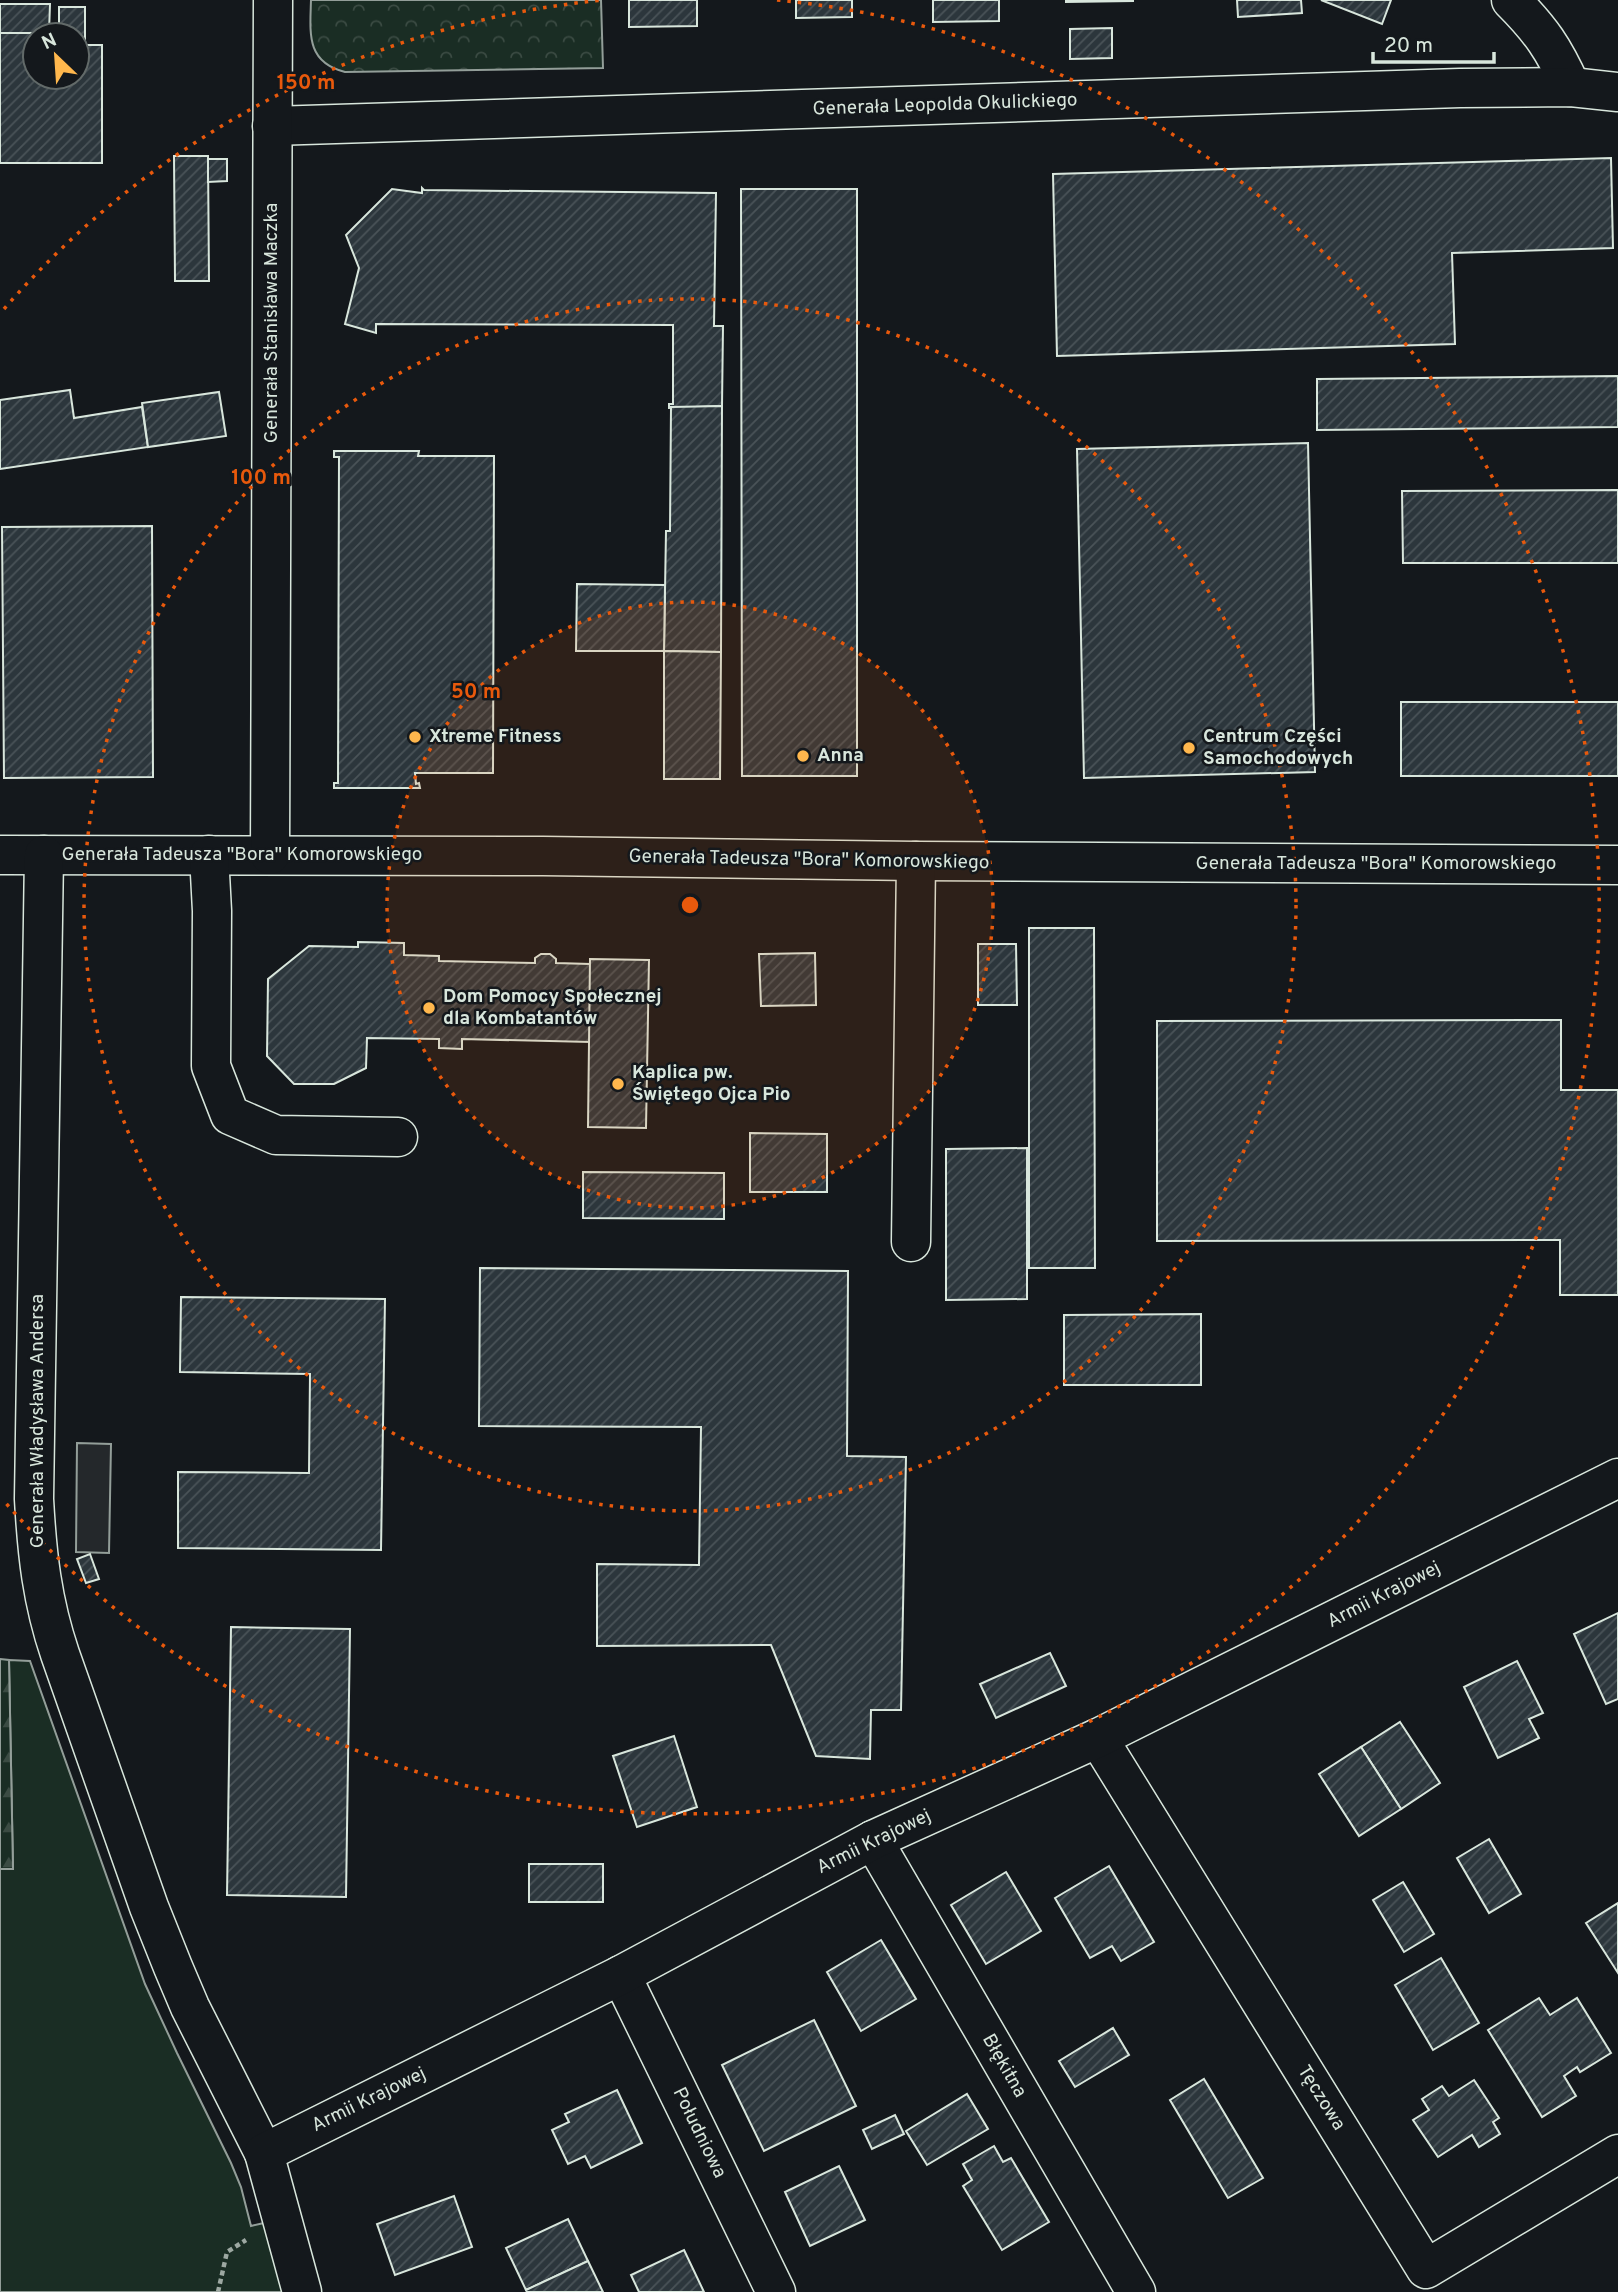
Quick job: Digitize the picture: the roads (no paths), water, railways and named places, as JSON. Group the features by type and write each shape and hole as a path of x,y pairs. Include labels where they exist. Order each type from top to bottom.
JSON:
{"street":[{"name":"Generała Stanisława Maczka","path":"270,855 273,0"},
{"path":"1511,0 1543,33 1557,54 1571,87"},
{"name":"Generała Leopolda Okulickiego","path":"272,125 1446,89 1571,87 1618,92"},
{"name":"Generała Tadeusza \"Bora\" Komorowskiego","path":"0,855 1618,865"},
{"name":"Generała Władysława Andersa","path":"44,855 34,1499 41,1587 60,1654 149,1907 190,2007 264,2152"},
{"path":"209,855 212,911 211,1066 230,1115 276,1135 398,1137"},
{"path":"911,1242 916,861"},
{"name":"Armii Krajowej","path":"264,2152 621,1975 873,1840 1098,1738 1618,1478"},
{"name":"Tęczowa","path":"1098,1738 1426,2269 1618,2154"},
{"name":"Błękitna","path":"873,1840 1136,2292"},
{"name":"Południowa","path":"621,1975 776,2292"},
{"path":"264,2152 302,2292"}],"place":[{"name":"Xtreme Fitness","path":"415,737"},
{"name":"Centrum Części Samochodowych","path":"1189,748"},
{"name":"Anna","path":"803,756"},
{"name":"Dom Pomocy Społecznej dla Kombatantów","path":"429,1008"},
{"name":"Kaplica pw. Świętego Ojca Pio","path":"618,1084"}]}
